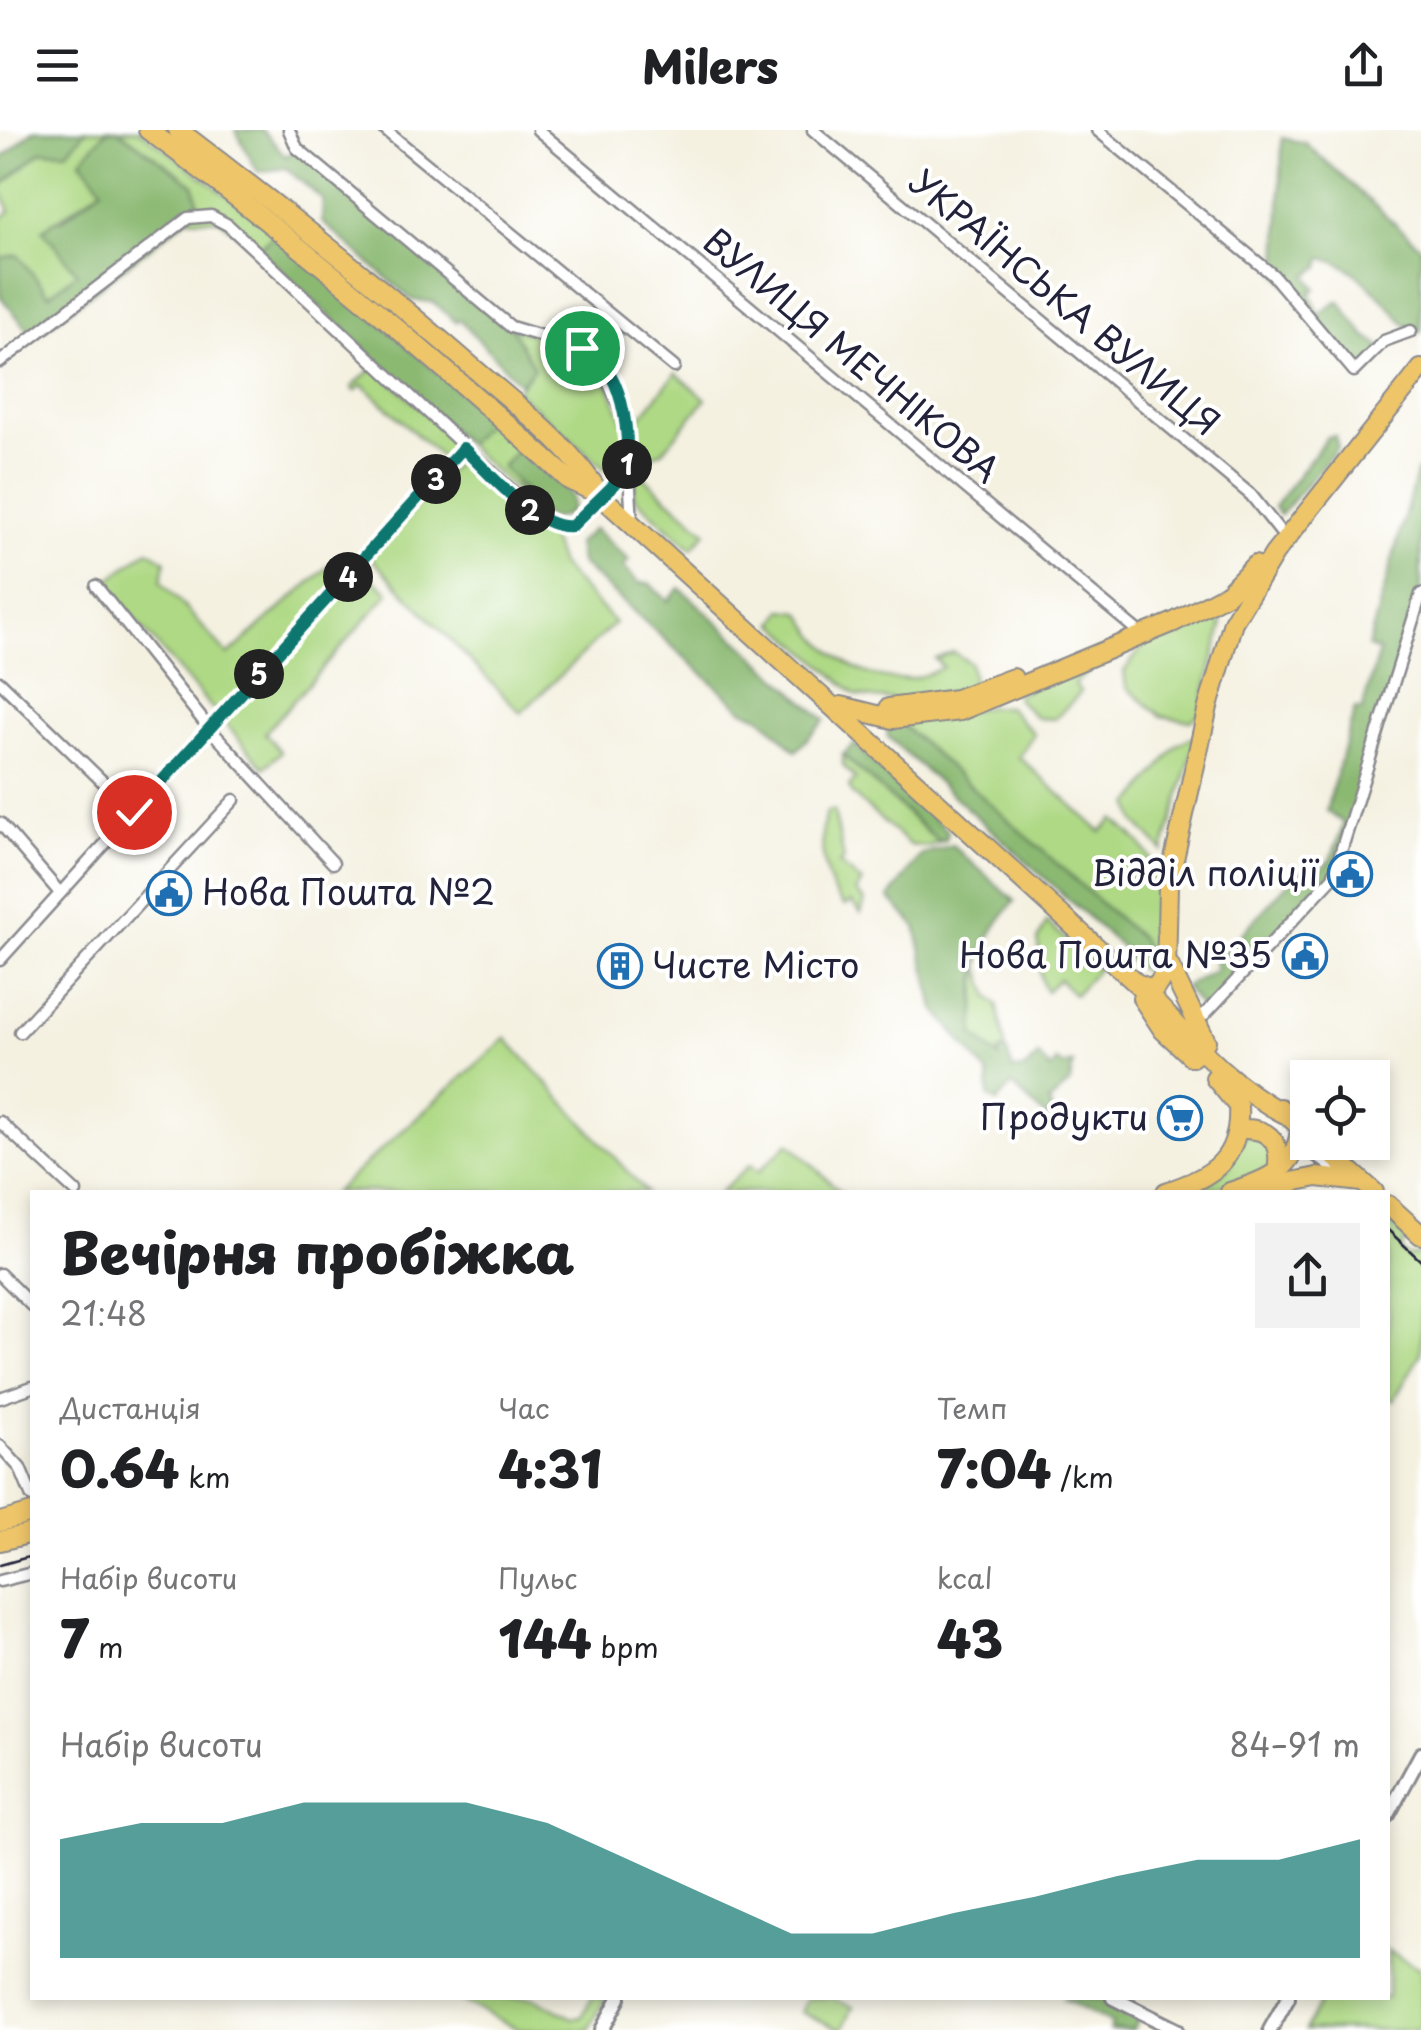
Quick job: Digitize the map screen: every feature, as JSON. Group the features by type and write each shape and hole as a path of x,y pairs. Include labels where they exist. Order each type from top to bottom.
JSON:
{"main road":[{"path":"148,130 247,203 394,325 569,480 601,496 826,699 864,724 1260,1102 1290,1122"},
{"path":"178,130 422,323 584,468 601,496"},
{"path":"1136,983 1154,990 1160,986 1167,959 1168,886 1224,645 1255,581 1421,368"},
{"path":"864,724 960,712 1174,622 1226,594 1278,529 1303,516"},
{"path":"864,724 893,708 979,692 1132,626 1174,622"},
{"path":"800,674 855,701 893,708"},
{"path":"1167,959 1193,1020 1206,1040"},
{"path":"1136,983 1206,1040 1290,1120"},
{"path":"1136,983 1162,1030 1230,1092 1238,1106 1239,1134"},
{"path":"1171,1190 1219,1170 1239,1134 1258,1121 1290,1127"},
{"path":"1239,1134 1260,1130 1272,1138 1279,1151 1278,1172"},
{"path":"1236,1190 1278,1172 1290,1159"},
{"path":"1338,1160 1368,1187"},
{"path":"1242,1190 1317,1177 1368,1187"},
{"path":"1390,1207 1421,1236"},
{"path":"0,1522 30,1514"},
{"path":"0,1541 30,1534"}],"street":[{"path":"288,130 297,148 511,327 582,348 598,359 626,421 626,473 632,524"},
{"path":"385,130 674,366"},
{"name":"ВУЛИЦЯ МЕЧНІКОВА","path":"538,130 1132,626"},
{"name":"УКРАЇНСЬКА ВУЛИЦЯ","path":"813,130 1252,495 1278,529"},
{"path":"1097,130 1273,275 1354,371 1384,341 1412,330"},
{"path":"0,362 188,218 212,216 228,225 537,516 555,526 572,526 626,473"},
{"path":"0,960 463,448"},
{"path":"96,586 209,728 333,863"},
{"path":"1193,1020 1205,1014 1333,877 1421,594"},
{"path":"0,682 134,812"},
{"path":"20,1032 234,800"},
{"path":"0,824 60,893"},
{"path":"0,1122 74,1190"},
{"path":"1320,1160 1368,1187"},
{"path":"0,1274 30,1304"},
{"path":"0,1398 30,1388"},
{"path":"0,1446 20,1468 30,1491"},
{"path":"0,1582 30,1574"},
{"path":"1390,1811 1421,1754"},
{"path":"602,2030 618,2000"},
{"path":"1117,2000 1177,2030"},
{"path":"1270,2030 1287,2000"}],"green space":[{"path":"34,130 87,130 67,152 41,151 0,187 0,160"},
{"path":"87,130 107,130 81,160 103,188 43,230 78,273 49,295 18,256 0,258 0,219 10,211 0,187 41,151 67,151"},
{"path":"107,130 118,130 194,185 198,203 188,218 34,337 0,296 0,258 18,255 49,295 77,273 43,230 55,220 61,221 102,188 81,160"},
{"path":"118,130 140,130 276,232 258,249 220,220 188,218 194,185"},
{"path":"235,130 262,130 286,156 297,148 511,327 534,368 520,384 459,319 456,322 433,302 412,300 322,222 323,200 286,168 258,172"},
{"path":"1282,138 1305,143 1421,247 1421,332 1411,331 1371,287 1335,261 1322,258 1320,267 1307,275 1316,289 1310,293 1319,314 1339,301 1365,336 1379,345 1382,358 1360,373 1278,274"},
{"path":"276,232 490,418 467,445 258,249"},
{"path":"511,327 598,359 628,432 676,373 706,399 662,452 605,469 516,391 533,368"},
{"path":"375,366 452,438 454,450 444,460 363,385 355,391 352,387"},
{"path":"490,418 520,446 515,485 539,505 537,511 467,445"},
{"path":"1335,436 1338,448 1280,515 1274,507 1327,437"},
{"path":"520,446 571,495 572,508 564,515 551,518 537,511 538,505 502,467"},
{"path":"472,459 548,530 560,565 615,623 521,713 370,557 458,460"},
{"path":"636,470 706,532 692,549 633,496"},
{"path":"1417,471 1421,472 1421,594 1333,877 1205,1014 1185,987 1217,969 1214,964 1300,870 1314,876 1331,859 1344,823 1326,811 1355,709 1362,710 1379,651 1368,647"},
{"path":"594,529 629,560 623,567 639,583 649,583 668,601 680,588 825,720 796,751 760,716 743,710 580,563 577,543"},
{"path":"148,550 166,561 161,581 228,655 341,555 389,593 265,733 281,752 264,768 104,584"},
{"path":"783,610 800,612 826,646 872,675 907,679 925,675 943,667 935,659 953,652 970,663 973,682 948,694 917,699 856,695 775,623"},
{"path":"1211,610 1220,614 1222,626 1200,714 1191,721 1161,716 1126,687 1124,671 1149,638"},
{"path":"1108,656 1074,684 1081,692 1055,719 1037,718 1017,699 1016,695"},
{"path":"1008,707 1034,734 1019,757 1101,832 1114,819 1148,854 1157,885 1160,920 1159,954 1153,978 1125,957 1128,953 1138,959 898,721"},
{"path":"898,721 1142,940 1148,955 1138,959 1128,953 888,737 887,730"},
{"path":"1190,738 1196,740 1163,851 1135,821 1131,805 1177,745"},
{"path":"854,744 948,831 946,840 937,840 843,755"},
{"path":"843,755 936,840 946,840 926,847 910,845 852,794 849,786 856,779 843,766"},
{"path":"834,811 844,859 839,864 862,882 856,892 865,901 861,913 851,902 845,906 827,875 822,834 827,812"},
{"path":"952,845 1015,901 991,933 979,963 974,1035 999,1058 1000,1051 1006,1050 1013,1070 1025,1069 1038,1056 1051,1069 1057,1061 1063,1066 1073,1063 1070,1083 1049,1102 1052,1112 1047,1118 1012,1085 997,1102 989,1097 988,1074 935,1009 916,927 889,898 921,855"},
{"path":"1047,922 1098,969 1074,995 1059,979 1046,991 1043,985 1038,940"},
{"path":"979,965 990,998 997,1004 1006,1050 1000,1051 1000,1059 973,1035"},
{"path":"506,1038 644,1190 336,1190"},
{"path":"1254,1135 1268,1144 1272,1165 1260,1176 1200,1190 1230,1166 1240,1137"},
{"path":"789,1143 839,1190 722,1190 750,1165 758,1172"},
{"path":"1390,1222 1406,1238 1401,1250 1409,1257 1421,1254 1421,1353 1394,1400 1390,1398"},
{"path":"1390,1952 1421,1969 1421,2030 1305,2030 1321,2000 1390,2000"},
{"path":"460,2000 537,2000 573,2018 582,2017 591,2000 605,2000 589,2030 520,2030"},
{"path":"806,2000 837,2000 853,2007 842,2030 801,2012"},
{"path":"1066,2000 1102,2000 1138,2019 1133,2030 1110,2030 1112,2024"}],"tram line":[{"path":"1390,1232 1421,1261"},
{"path":"0,1565 30,1557"}],"place":[{"name":"Відділ поліції","path":"1350,874"},
{"name":"Нова Пошта №2","path":"169,893"},
{"name":"Нова Пошта №35","path":"1305,956"},
{"name":"Чисте Місто","path":"620,966"},
{"name":"Продукти","path":"1180,1118"}],"route":[{"path":"134,812 463,448 537,516 555,526 572,526 626,473 629,444 622,408 604,366 582,348"}]}
